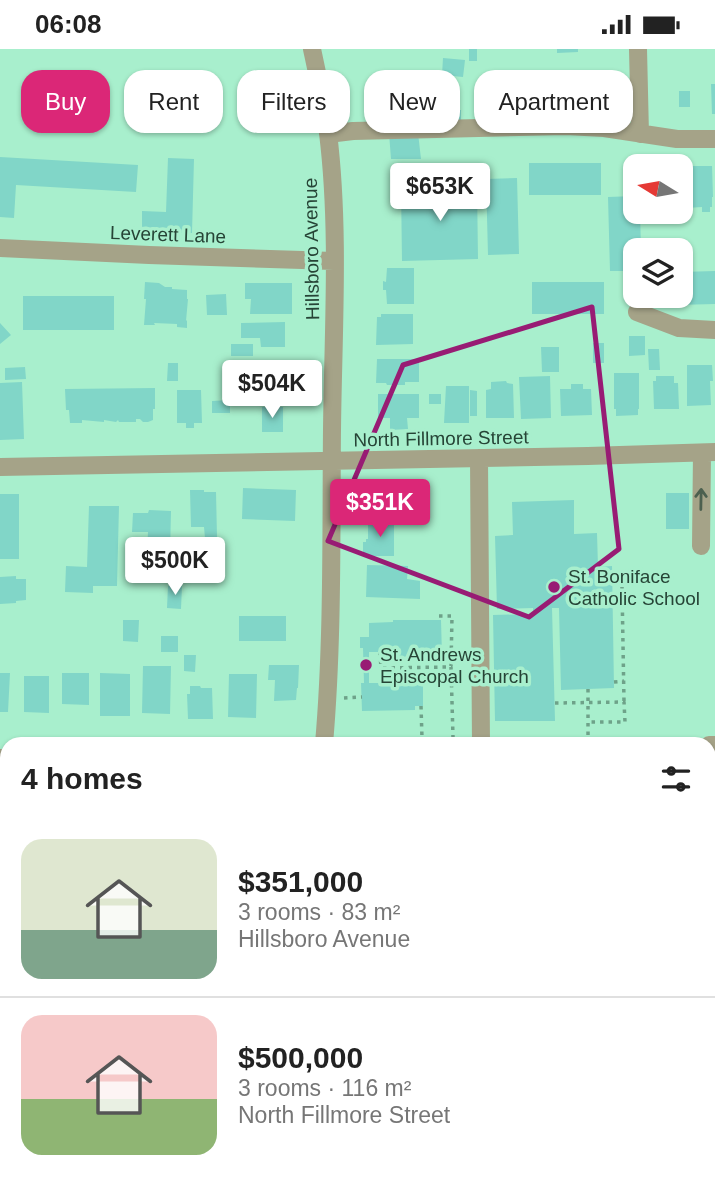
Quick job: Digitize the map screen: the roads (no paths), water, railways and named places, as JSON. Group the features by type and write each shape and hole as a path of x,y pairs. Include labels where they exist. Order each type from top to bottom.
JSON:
{"street":[{"name":"Hillsboro Avenue","path":"312,49 328,134 334,261 328,678 324,737"},
{"path":"638,49 640,134"},
{"path":"328,134 353,131 566,126 604,128 677,139 715,139"},
{"name":"Leverett Lane","path":"0,248 334,261"},
{"path":"637,312 679,328 715,330"},
{"path":"701,546 709,453"},
{"name":"North Fillmore Street","path":"0,467 709,453"},
{"path":"479,458 481,737"}],"place":[{"name":"St. Boniface Catholic School","path":"554,587"},
{"name":"St. Andrews Episcopal Church","path":"366,665"}]}
